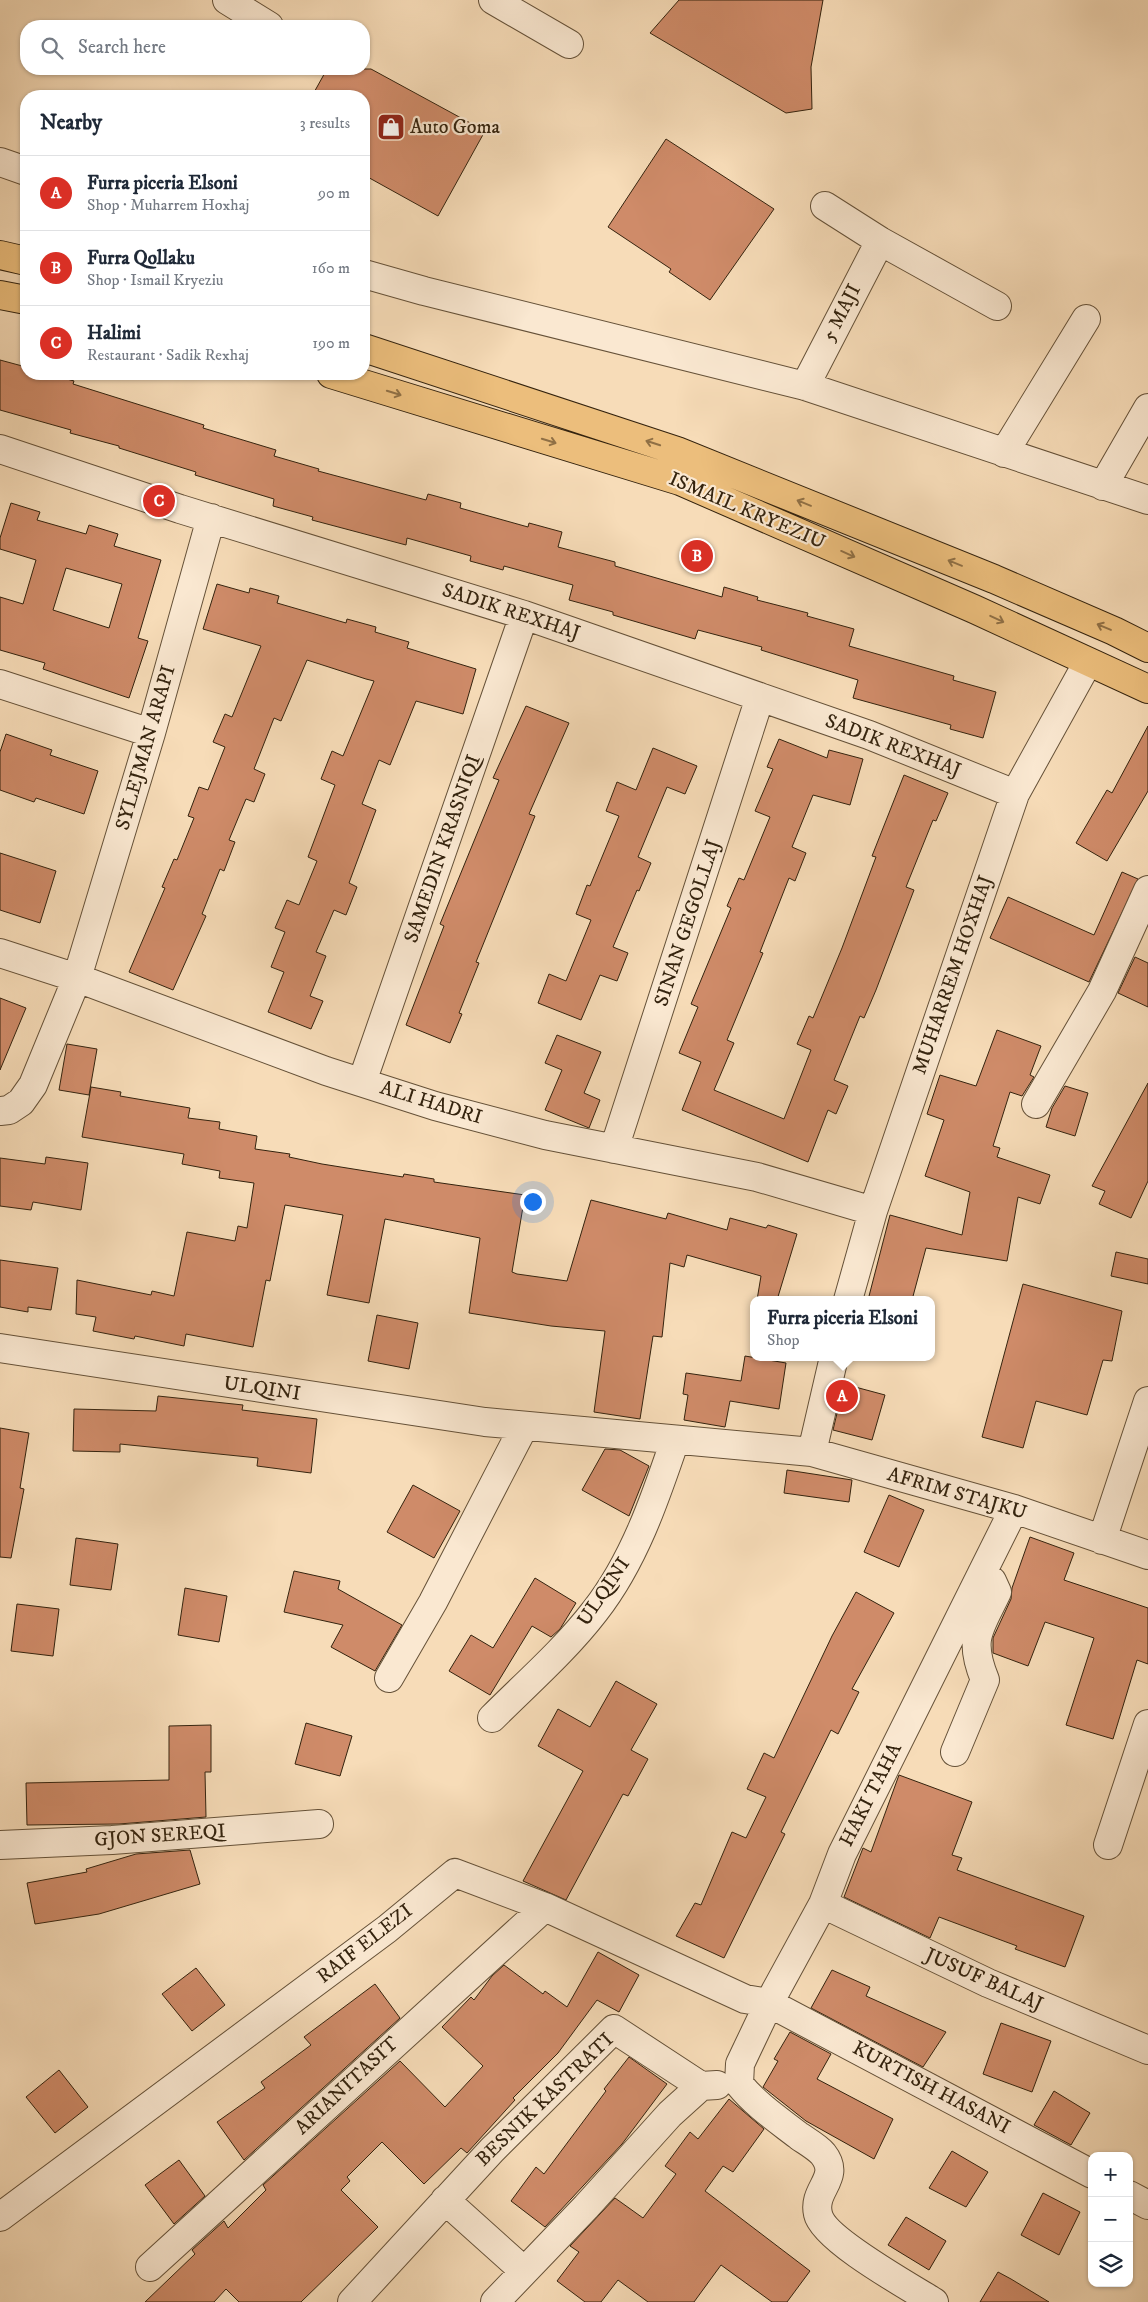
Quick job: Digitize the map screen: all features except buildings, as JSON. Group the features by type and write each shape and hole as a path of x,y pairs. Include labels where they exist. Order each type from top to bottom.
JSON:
{"main road":[{"path":"0,255 20,260"},
{"path":"0,295 20,299"},
{"name":"ISMAIL KRYEZIU","path":"370,350 676,451 994,579 1114,631 1148,648"},
{"name":"ISMAIL KRYEZIU","path":"350,380 680,481 974,609 1148,688"}],"street":[{"path":"227,0 259,20"},
{"path":"493,0 569,44"},
{"path":"0,162 20,169"},
{"path":"824,206 880,241 997,306"},
{"name":"5 MAJI","path":"805,386 880,241"},
{"path":"370,276 424,292 805,386 1148,500"},
{"path":"1004,453 1086,319"},
{"path":"1103,486 1148,408"},
{"name":"SADIK REXHAJ","path":"0,449 211,518 524,615 869,735 1015,794"},
{"name":"SYLEJMAN ARAPI","path":"0,1111 9,1110 21,1102 33,1085 76,978 151,733 211,518"},
{"name":"SAMEDIN KRASNIQI","path":"362,1082 524,615"},
{"name":"MUHARREM HOXHAJ","path":"849,1296 873,1211 1015,794 1088,662"},
{"path":"0,684 151,733"},
{"name":"SINAN GEGOLLAJ","path":"614,1149 760,697"},
{"path":"1036,1104 1102,991 1148,890"},
{"name":"ALI HADRI","path":"0,953 76,978 362,1082 435,1106 544,1135 757,1177 873,1211"},
{"name":"ULQINI","path":"0,1348 217,1383 485,1422 812,1452"},
{"path":"812,1452 833,1361"},
{"path":"1102,1540 1148,1401"},
{"path":"390,1678 433,1602 524,1426"},
{"name":"ULQINI","path":"492,1718 550,1661 595,1611 622,1570 655,1500 675,1440"},
{"name":"AFRIM STAJKU","path":"812,1452 1014,1510 1148,1555"},
{"name":"HAKI TAHA","path":"738,2084 740,2064 769,2003 823,1904 842,1854 1014,1510"},
{"path":"955,1752 985,1680 976,1657 977,1634 997,1592 992,1580 982,1573"},
{"path":"1108,1845 1148,1724"},
{"name":"GJON SEREQI","path":"0,1845 112,1840 319,1824"},
{"name":"RAIF ELEZI","path":"0,2217 387,1929 455,1873 545,1907 745,1999 769,2003"},
{"name":"JUSUF BALAJ","path":"823,1904 988,1983 1148,2050"},
{"name":"ARIANITASIT","path":"150,2268 545,1907"},
{"name":"KURTISH HASANI","path":"769,2003 1088,2172"},
{"name":"BESNIK KASTRATI","path":"352,2302 492,2150 614,2029 701,2086"},
{"path":"495,2302 586,2207 670,2114 701,2086 738,2084 754,2102 822,2154 830,2166 829,2178 818,2196 818,2214 825,2229 871,2262 934,2302"},
{"path":"1133,2196 1148,2205"},
{"path":"445,2200 524,2271"}],"place":[{"name":"Auto Goma","path":"391,127"},
{"name":"Halimi","path":"159,501"},
{"name":"Furra Qollaku","path":"697,556"},
{"name":"Furra piceria Elsoni","path":"842,1396"}]}
